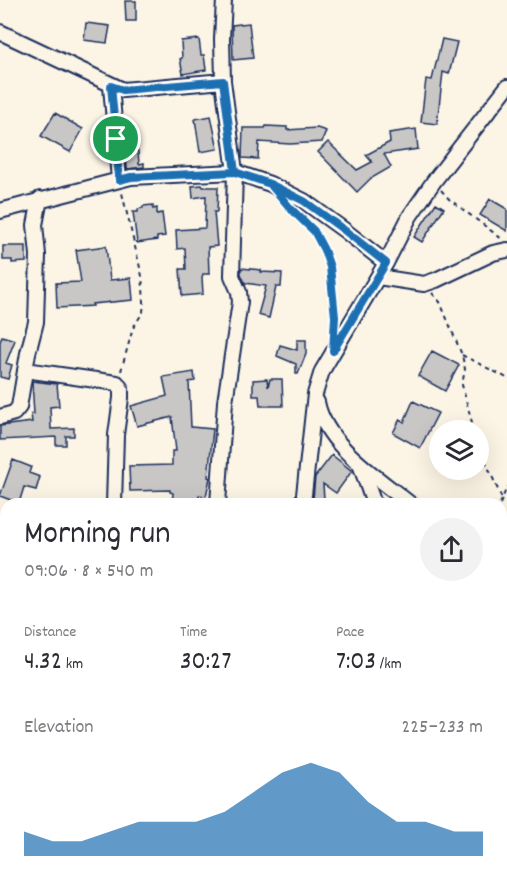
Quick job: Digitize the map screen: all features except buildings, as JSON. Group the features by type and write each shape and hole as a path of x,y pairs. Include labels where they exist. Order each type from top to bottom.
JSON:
{"street":[{"path":"218,498 225,402 240,302 239,292 232,276 235,172 223,81 224,0"},
{"path":"0,32 123,90 223,81"},
{"path":"111,86 119,180"},
{"path":"304,498 315,394 322,371 386,263 410,216 434,181 507,87"},
{"path":"0,211 131,177 235,172 270,184 304,201 386,263"},
{"path":"0,417 14,413 19,408 36,322 38,255 35,225 40,199"},
{"path":"378,277 424,284 493,253 507,250"},
{"path":"25,370 117,383 121,389 121,398 116,435 114,498"},
{"path":"315,394 319,412 328,428 360,464 402,498"},
{"path":"360,464 372,498"}],"path":[{"path":"117,383 133,328 143,312 144,301 142,276 119,180"},
{"path":"434,181 449,199 486,225 507,244"},
{"path":"291,209 314,231 324,250 330,267 334,328"},
{"path":"424,284 440,302 462,355 465,369 462,385 471,420"},
{"path":"462,355 507,378"},
{"path":"489,469 502,498"}],"route":[{"path":"116,139 111,86 133,90 223,81 235,172 270,184 314,231 324,250 330,267 335,317 333,351 386,263 304,201 270,184 235,172 131,177 119,180 116,139"}]}
